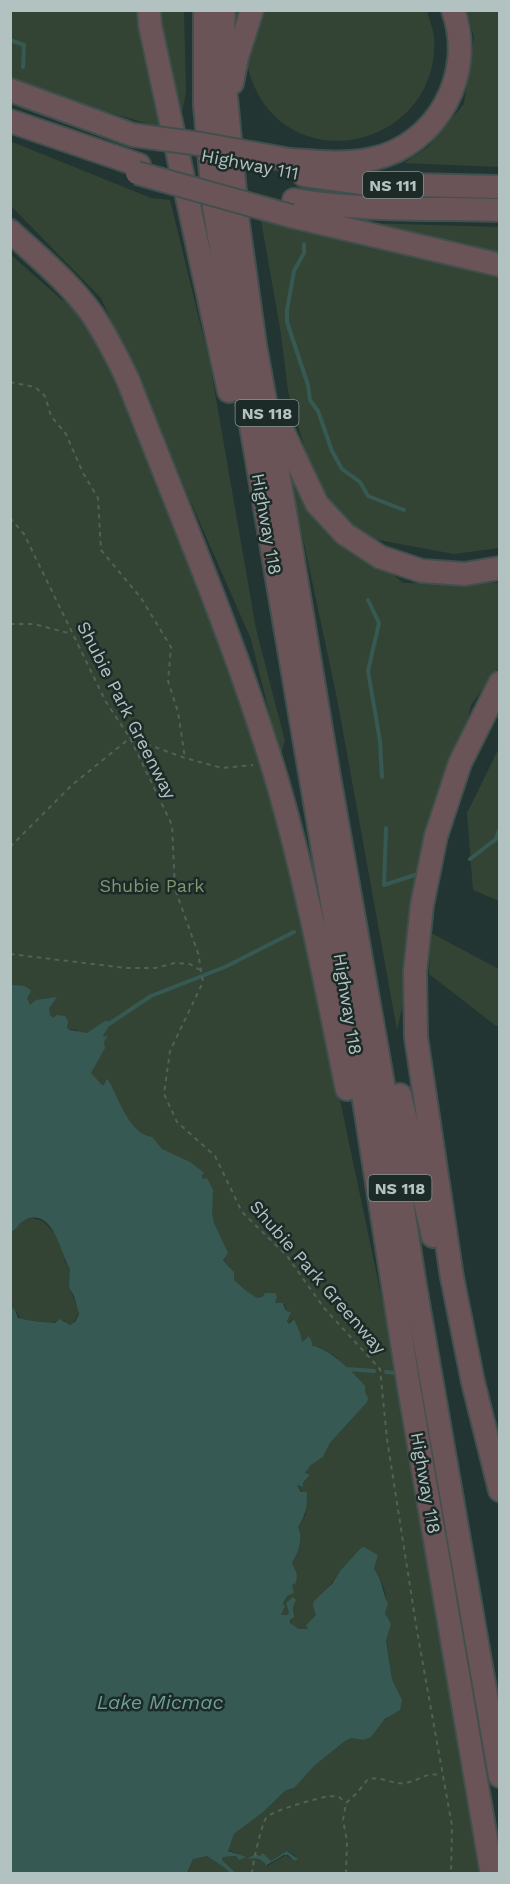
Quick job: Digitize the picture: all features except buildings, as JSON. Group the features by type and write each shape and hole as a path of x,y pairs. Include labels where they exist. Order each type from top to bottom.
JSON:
{"highway":[{"path":"149,10 150,26 240,443 266,517"},
{"name":"Highway 118","path":"205,10 207,133 214,207 492,1874"},
{"name":"NS 118","path":"224,10 222,54 227,105"},
{"path":"227,105 237,57 252,10"},
{"path":"288,166 373,159 404,148 425,132 453,91 458,72 460,48 458,24 453,10"},
{"name":"Highway 111","path":"10,90 133,135 198,155 288,166 369,184 500,187"},
{"name":"Highway 118","path":"227,105 238,224 255,345 500,1776"},
{"name":"Highway 111","path":"10,122 135,166 205,182 293,208 328,206 500,210"},
{"path":"293,208 500,265"},
{"path":"238,224 283,432 317,504 345,534 380,557 422,571 465,574 500,568"},
{"path":"10,231 67,285 91,313 111,346 128,380 238,661 278,784 313,923 386,1291 409,1387"},
{"path":"299,600 323,686 362,911 403,1110 443,1280 473,1382 500,1490"},
{"path":"473,1382 452,1277 416,1037 415,972 422,905 436,836 460,763 500,683"}],"path":[{"path":"10,382 35,387 45,396 51,416 66,434 82,473 98,498 101,550 141,598 171,647 168,681 178,712 185,758"},
{"name":"Shubie Park Greenway","path":"10,518 24,534 106,702 130,738 172,825 175,889 198,953 203,982 170,1051 164,1094 177,1122 215,1156 242,1212 287,1256 324,1308 380,1369 387,1438 441,1775 452,1826 450,1874"},
{"path":"10,624 34,624 73,635"},
{"path":"10,847 72,785 130,738 185,758 222,768 255,765"},
{"path":"10,954 126,968 155,968 175,963 190,964 201,971"},
{"path":"346,1874 347,1841 343,1828 346,1803 368,1779 381,1778 391,1782 407,1783 430,1773 441,1775"},
{"path":"252,1874 266,1818 277,1811 330,1796 339,1797 346,1803"}],"green space":[{"path":"10,11 140,11 142,43 159,127 33,90 11,81"},
{"path":"158,11 184,11 186,92 182,112"},
{"path":"252,11 427,11 434,37 430,73 415,103 391,124 363,137 332,141 301,134 274,116 254,86 245,50 246,34"},
{"path":"467,11 499,11 499,167 404,163 428,147 464,104 474,38"},
{"path":"10,141 151,198 170,200 210,364 256,629 285,741 280,756 251,639 101,298 11,206"},
{"path":"261,220 367,244 499,267 499,548 454,554 368,538 330,502 309,463 288,391 281,334"},
{"path":"364,223 499,227 499,259"},
{"name":"Shubie Park","path":"10,254 61,299 91,315 259,715 445,1599 498,1873 236,1873 222,1860 223,1857 236,1856 239,1860 236,1853 228,1850 234,1834 262,1813 285,1791 291,1790 314,1766 345,1741 351,1738 363,1740 368,1737 389,1717 399,1711 401,1698 392,1679 386,1640 391,1624 385,1613 387,1602 384,1590 374,1569 378,1555 364,1547 340,1571 315,1607 316,1615 307,1625 308,1629 299,1629 290,1623 294,1612 291,1600 287,1607 289,1613 281,1615 285,1608 283,1603 297,1574 292,1563 300,1541 298,1527 306,1514 302,1492 297,1485 302,1487 309,1477 305,1473 311,1465 323,1457 330,1443 349,1422 365,1394 359,1378 336,1357 320,1347 312,1346 307,1337 302,1342 294,1321 292,1319 288,1324 285,1304 275,1304 271,1294 267,1293 258,1298 234,1280 234,1272 223,1259 91,1120 77,1030 68,1029 30,1006 11,985","holes":["288,1851 296,1856 294,1861 286,1855 267,1866 259,1859 248,1857 256,1854 260,1856 263,1853 271,1861"]},
{"path":"291,482 403,583 499,583 499,667 471,705 397,1030 337,698"},
{"path":"499,748 500,901 473,890 467,813"},
{"path":"431,933 499,969 499,1025 496,1026 429,974"},
{"path":"32,1218 43,1221 56,1235 63,1248 65,1262 70,1269 71,1291 79,1312 73,1324 67,1324 64,1320 51,1323 20,1319 11,1307 11,1232 24,1220"},
{"path":"207,1856 230,1873 187,1874 193,1859"}],"water":[{"name":"Lake Micmac","path":"11,985 24,986 31,991 27,998 30,1005 36,1000 57,997 49,1008 50,1015 53,1018 57,1015 65,1016 68,1021 67,1028 70,1030 87,1033 108,1021 108,1028 103,1035 104,1037 108,1035 104,1042 105,1048 91,1073 102,1085 108,1080 126,1114 137,1129 152,1137 162,1149 190,1162 203,1172 204,1174 201,1175 203,1179 207,1178 213,1190 214,1223 228,1253 223,1260 234,1272 234,1280 258,1298 265,1293 275,1293 277,1296 275,1303 283,1303 286,1311 291,1312 287,1321 289,1324 294,1319 302,1342 309,1336 312,1346 332,1355 365,1386 367,1402 330,1443 323,1457 311,1465 305,1473 310,1475 303,1483 303,1487 297,1485 301,1492 307,1492 306,1507 298,1527 300,1541 292,1563 297,1574 296,1583 292,1585 294,1593 287,1596 281,1615 289,1613 286,1603 293,1597 296,1600 293,1607 294,1617 290,1623 299,1629 308,1629 306,1625 316,1615 314,1601 332,1584 340,1571 361,1548 364,1547 378,1555 374,1569 388,1604 385,1613 391,1624 386,1641 392,1679 402,1700 400,1710 385,1719 371,1737 363,1740 351,1738 345,1741 314,1766 294,1788 285,1791 262,1813 234,1834 228,1851 246,1857 239,1860 236,1856 223,1857 222,1860 236,1873 230,1873 207,1856 193,1859 187,1873 11,1873 11,1307 18,1318 55,1323 60,1319 70,1325 75,1322 79,1314 69,1287 70,1269 50,1226 43,1220 35,1218 23,1221 11,1232"},
{"path":"287,1851 298,1859 294,1861 288,1855 284,1855 265,1866 266,1864 259,1859 247,1858 256,1854 260,1856 263,1853 271,1861"}],"waterway":[{"path":"10,40 24,45 23,67"},
{"path":"304,244 304,253 294,271 287,322 308,385 310,400 318,411 332,451 342,469 360,482 368,496 404,510"},
{"path":"368,600 379,623 368,671 380,741 382,777"},
{"path":"386,828 384,885 418,874"},
{"path":"470,859 496,839 500,828"},
{"path":"106,1026 151,996 225,967 294,932"},
{"path":"347,1369 374,1371"},
{"path":"386,1372 397,1373"}]}
